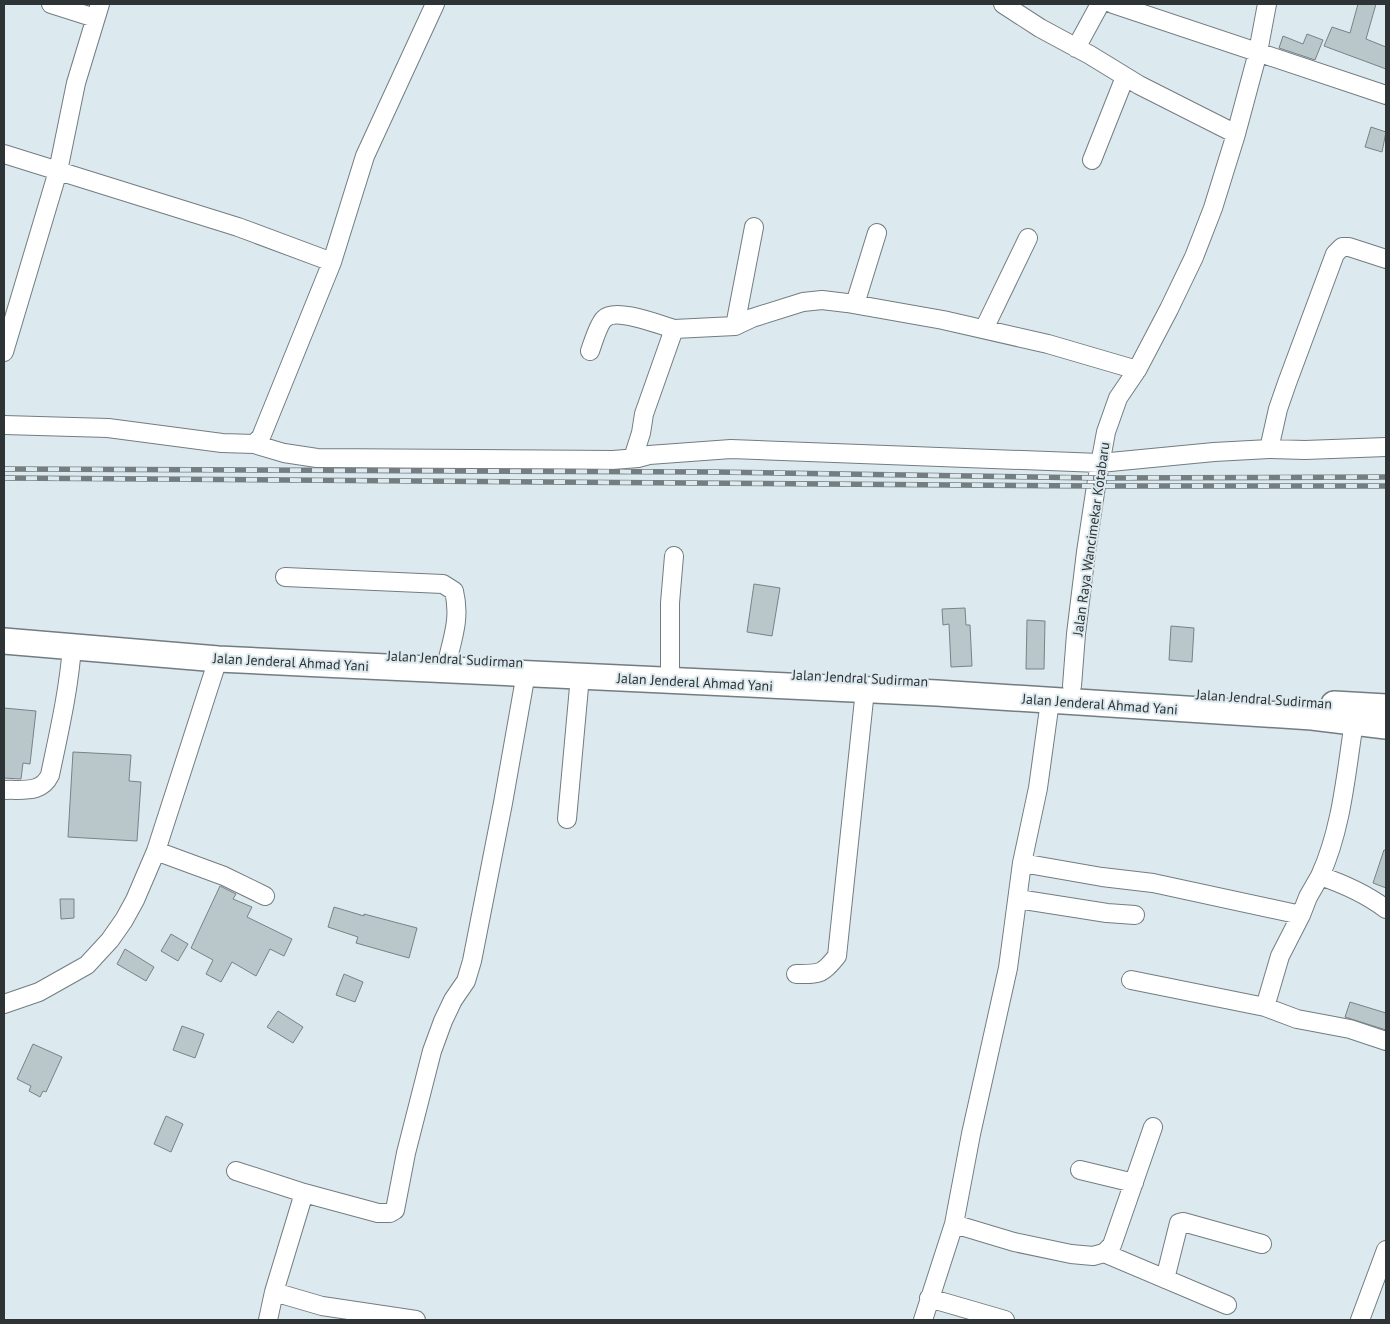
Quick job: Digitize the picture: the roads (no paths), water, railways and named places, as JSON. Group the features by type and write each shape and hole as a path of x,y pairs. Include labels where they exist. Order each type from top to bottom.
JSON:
{"highway":[{"name":"Jalan Jendral Sudirman","path":"4,628 264,648 670,669 1072,686 1386,707"},
{"name":"Jalan Jenderal Ahmad Yani","path":"4,641 218,659 865,690 1312,716 1386,726"}],"street":[{"path":"4,352 58,171 76,83 98,11 51,4"},
{"path":"254,444 261,437 332,262 365,156 435,4"},
{"path":"1003,4 1040,28 1125,77 1236,134"},
{"path":"1076,48 1100,4"},
{"path":"1113,4 1386,94"},
{"name":"Jalan Raya Wancimekar Kotabaru","path":"1072,686 1086,552 1106,432 1118,398 1137,370 1169,310 1194,257 1213,208 1236,134 1258,52 1267,4"},
{"path":"1092,160 1125,77"},
{"path":"4,154 238,228 332,262"},
{"path":"734,326 754,227"},
{"path":"855,304 878,233"},
{"path":"984,329 1028,238"},
{"path":"1269,449 1278,409 1335,254 1342,247 1349,247 1386,259"},
{"path":"590,351 604,319 610,315 622,314 674,329 734,326 752,318 803,302 822,300 855,304 984,329 1048,344 1137,370"},
{"path":"633,458 641,433 644,414 674,329"},
{"path":"4,425 108,428 222,443 254,444 317,458 613,460 649,455 731,449 1100,463 1214,452 1386,447"},
{"path":"670,669 670,603 674,556"},
{"path":"285,577 443,584 454,591 457,605 457,623 448,658"},
{"path":"4,790 37,788 46,784 50,775 64,709 72,646"},
{"path":"4,1004 39,992 87,965 110,940 124,920 135,900 156,851 218,659"},
{"path":"236,1171 304,1193 378,1213 390,1213 395,1210 406,1153 432,1051 453,1000 466,981 472,961 526,673"},
{"path":"566,820 580,676"},
{"path":"796,974 818,974 827,968 837,956 865,690"},
{"path":"923,1320 954,1224 971,1134 1008,968 1022,862 1038,788 1050,701"},
{"path":"1265,1007 1280,956 1325,865 1339,819 1354,722"},
{"path":"156,851 191,862 265,896"},
{"path":"1022,862 1102,877 1153,883 1301,915"},
{"path":"1320,876 1369,896 1386,909"},
{"path":"1018,899 1107,913 1135,915"},
{"path":"1131,980 1265,1007 1297,1019 1350,1029 1386,1041"},
{"path":"954,1224 1014,1242 1071,1254 1093,1256 1104,1253 1112,1245 1153,1126"},
{"path":"1080,1170 1134,1183"},
{"path":"268,1320 274,1292 304,1193"},
{"path":"1165,1279 1179,1223 1183,1222 1262,1244"},
{"path":"1360,1320 1386,1250"},
{"path":"1104,1253 1226,1305"},
{"path":"274,1292 322,1306 416,1320"},
{"path":"929,1298 1005,1320"}],"railway":[{"path":"4,469 715,472 1097,478 1386,477"},
{"path":"4,478 1096,486 1386,486"}]}
